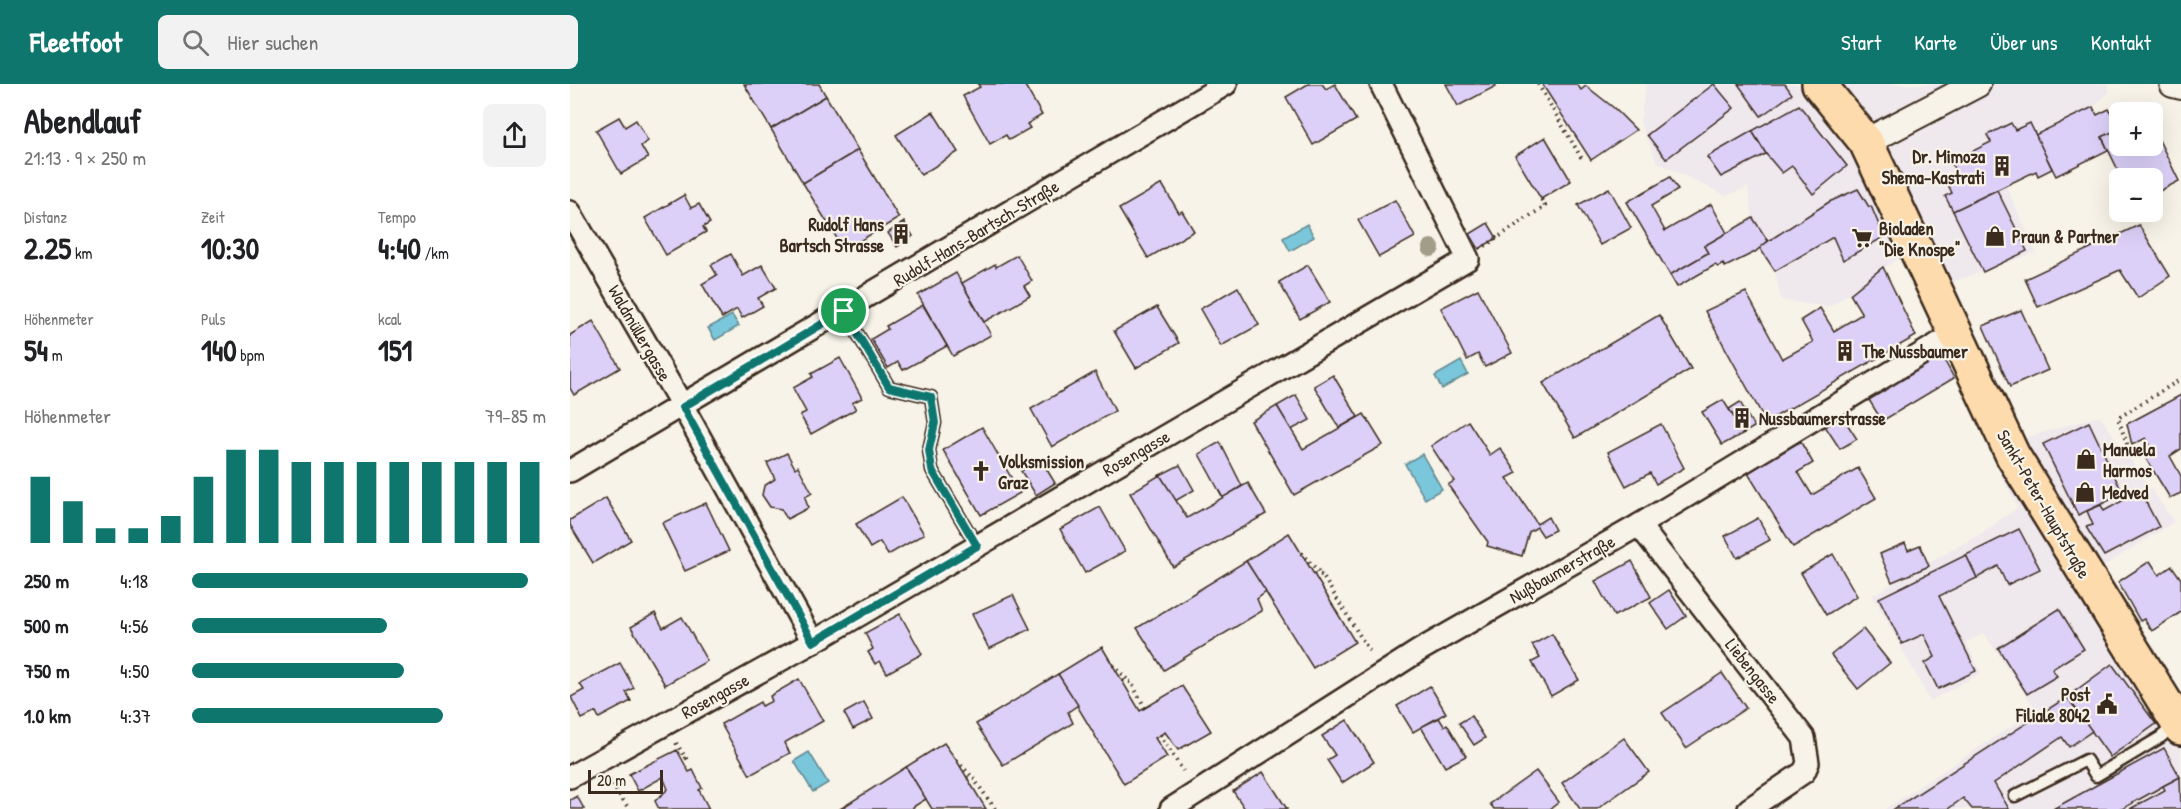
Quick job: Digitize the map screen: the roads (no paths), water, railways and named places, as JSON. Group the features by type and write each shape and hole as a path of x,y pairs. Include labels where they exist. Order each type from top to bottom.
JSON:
{"main road":[{"name":"Sankt-Peter-Hauptstraße","path":"1819,84 1866,142 2013,456 2179,725"}],"street":[{"name":"Rudolf-Hans-Bartsch-Straße","path":"570,471 683,407 1226,84"},
{"name":"Rosengasse","path":"570,777 813,642 1468,259 1381,84"},
{"path":"1866,142 1977,84"},
{"path":"2173,84 2181,86"},
{"name":"Waldmüllergasse","path":"570,212 683,407 813,642"},
{"name":"Nußbaumerstraße","path":"1171,809 1420,650 1639,525 1956,333"},
{"name":"Liebengasse","path":"1639,525 1804,738 1808,762 1804,772 1749,809"}],"lane":[{"path":"844,311 889,387 931,397 935,423 929,450 932,470 977,546"},
{"path":"2015,796 2086,760 2096,776 2179,725"}],"water":[{"path":"1307,224 1314,237 1290,251 1283,238"},
{"path":"732,315 739,326 715,340 708,328"},
{"path":"1461,361 1468,374 1442,389 1435,376"},
{"path":"1422,454 1442,489 1425,499 1405,464"},
{"path":"809,752 828,783 813,792 794,761"}],"place":[{"name":"Dr. Mimoza Shema-Kastrati","path":"2002,166"},
{"name":"Rudolf Hans Bartsch Strasse","path":"901,234"},
{"name":"Praun & Partner","path":"1995,236"},
{"name":"Bioladen \"Die Knospe\"","path":"1862,238"},
{"name":"The Nussbaumer","path":"1845,351"},
{"name":"Nussbaumerstrasse","path":"1742,418"},
{"name":"Manuela Harmos","path":"2086,459"},
{"name":"Volksmission Graz","path":"981,471"},
{"name":"Medved","path":"2085,492"},
{"name":"Post Filiale 8042","path":"2107,704"}]}
